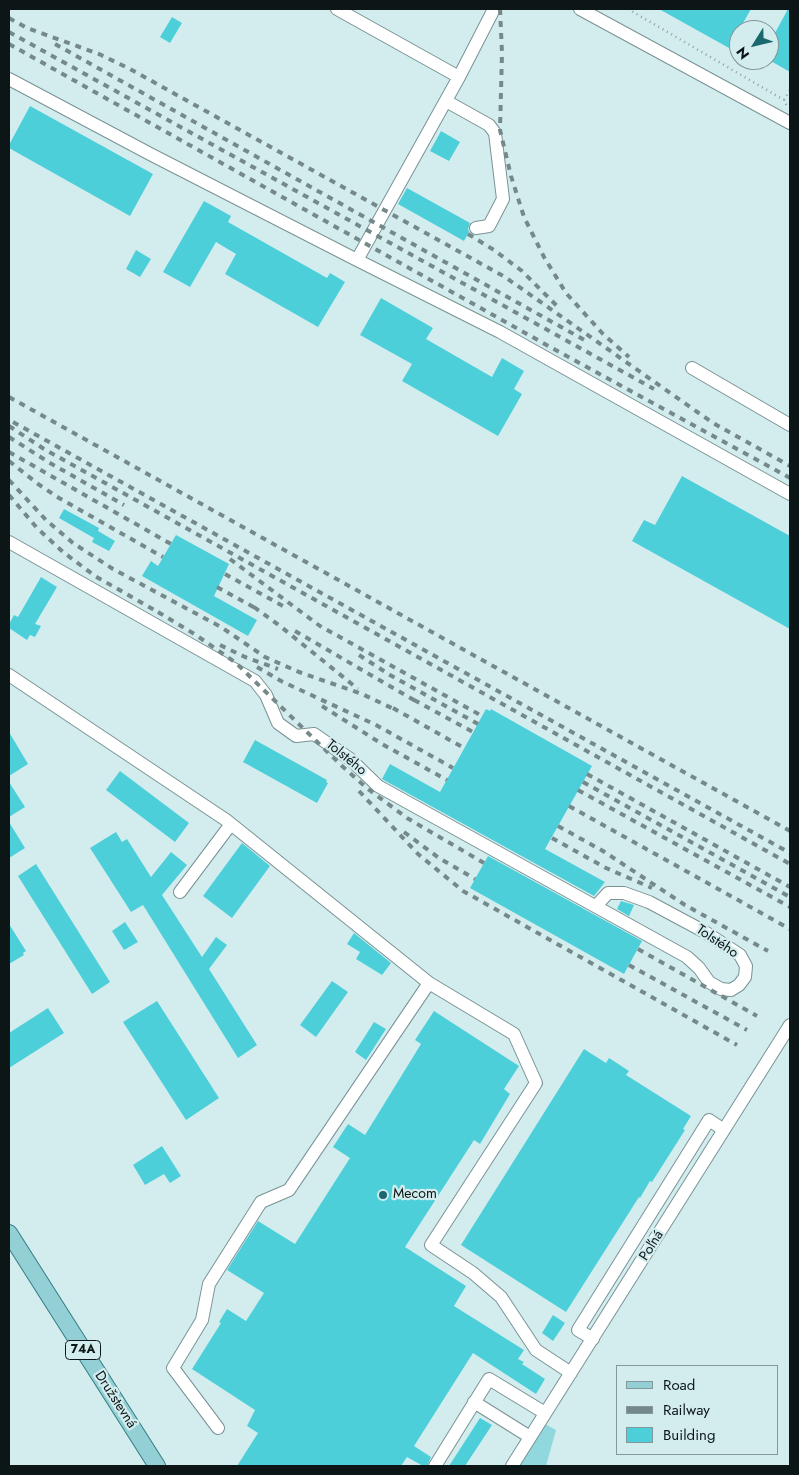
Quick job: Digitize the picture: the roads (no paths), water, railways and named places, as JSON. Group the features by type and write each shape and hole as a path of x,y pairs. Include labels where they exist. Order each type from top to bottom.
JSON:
{"main road":[{"name":"Družstevná","path":"9,1233 158,1466"}],"street":[{"path":"337,9 458,77"},
{"path":"482,9 486,24"},
{"path":"357,260 446,101 494,9"},
{"path":"580,9 790,123"},
{"path":"9,79 152,155 500,332 790,494"},
{"path":"446,101 489,125 495,133 503,199 489,226 476,228"},
{"path":"692,368 790,425"},
{"name":"Tolstého","path":"9,542 255,680 266,695 278,723 296,736 314,734 350,759 378,786 687,957 700,968 709,982 721,989 731,990 739,985 745,977 746,966 740,955 705,932 649,902 624,893 608,893 596,906"},
{"path":"9,675 231,824 429,983 514,1034 536,1083 431,1245 473,1273 500,1297 536,1350 571,1372"},
{"path":"180,892 231,824"},
{"path":"218,1428 173,1368 202,1320 209,1284 261,1202 289,1190 429,983"},
{"name":"Poľná","path":"512,1466 790,1024"},
{"path":"593,1339 578,1330 709,1120 724,1130"},
{"path":"435,1466 489,1379 545,1413"},
{"path":"474,1402 530,1437"}],"railway":[{"path":"500,9 502,53 500,130 511,176 524,217 544,257 566,293 603,334 629,357"},
{"path":"9,18 27,28 99,54 130,69 505,277 713,423 790,466"},
{"path":"9,32 654,389"},
{"path":"9,44 552,348 790,478"},
{"path":"55,44 588,342"},
{"path":"468,234 522,271 559,308"},
{"path":"9,397 790,831"},
{"path":"13,422 790,853"},
{"path":"9,426 44,449 790,864"},
{"path":"9,437 50,463 124,505"},
{"path":"9,452 171,544"},
{"path":"9,461 59,498 163,557"},
{"path":"9,480 46,520 73,543 113,569 221,627 265,657 299,672 362,694 398,711"},
{"path":"9,495 37,528 63,552 95,576 163,615"},
{"path":"230,559 320,626 482,716"},
{"path":"225,574 283,606"},
{"path":"217,587 259,610"},
{"path":"254,607 358,689"},
{"path":"158,612 196,635 236,663 368,789 407,818 484,863"},
{"path":"295,631 419,703"},
{"path":"220,645 245,657 278,669"},
{"path":"359,655 390,675 478,724"},
{"path":"257,667 281,681 376,725 453,768"},
{"path":"414,700 473,732"},
{"path":"322,706 382,744 447,780"},
{"path":"393,708 464,748"},
{"path":"587,774 790,887"},
{"path":"583,782 790,897"},
{"path":"578,790 790,907"},
{"path":"359,791 418,854 463,891 737,1045"},
{"path":"569,806 790,929"},
{"path":"558,826 603,851 685,905 768,951"},
{"path":"404,832 439,858 475,879"},
{"path":"552,838 606,868 652,888"},
{"path":"638,949 757,1016"},
{"path":"629,965 747,1030"}],"place":[{"name":"Mecom","path":"383,1195"}]}
